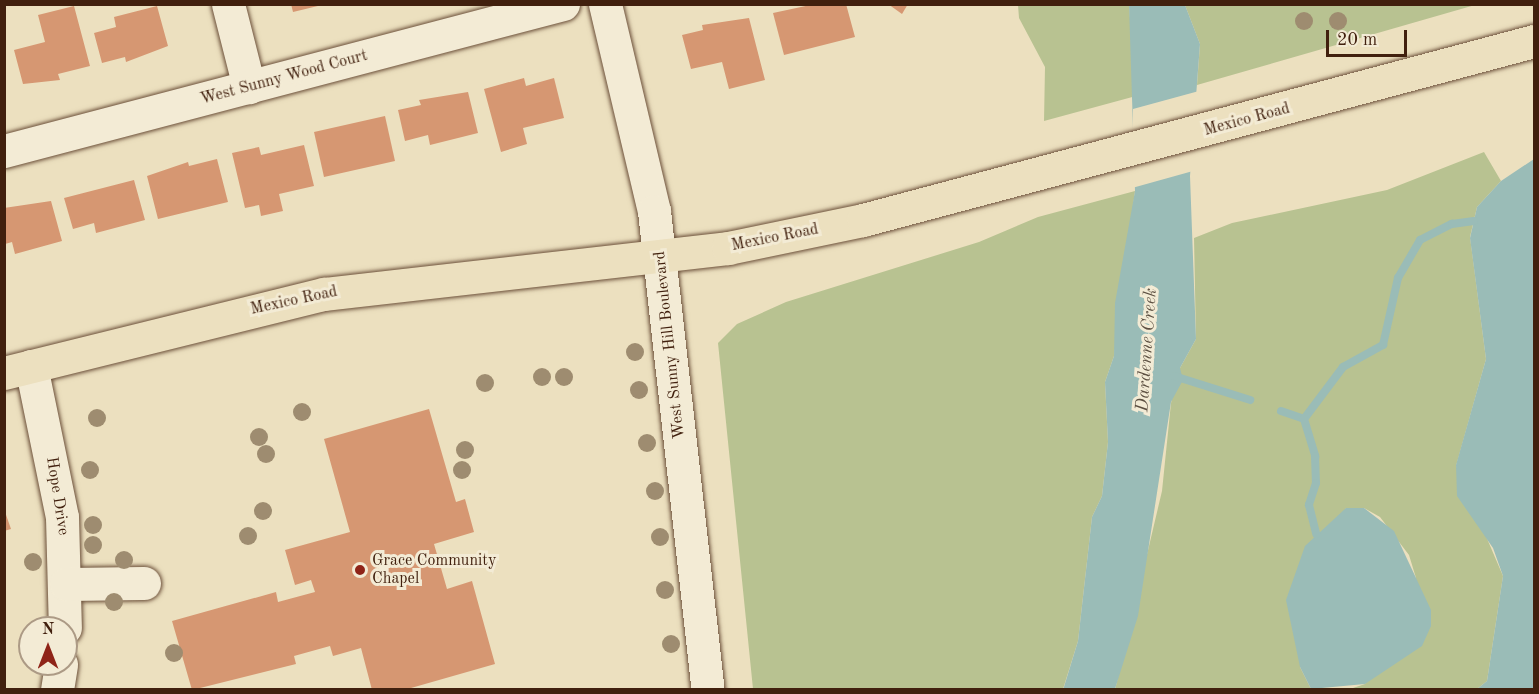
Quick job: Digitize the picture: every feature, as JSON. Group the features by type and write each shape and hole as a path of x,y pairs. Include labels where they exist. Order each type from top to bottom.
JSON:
{"main road":[{"name":"Mexico Road","path":"18,370 324,294 751,243 1034,178 1534,41"}],"street":[{"path":"228,4 249,87"},
{"name":"West Sunny Wood Court","path":"4,151 564,4"},
{"name":"West Sunny Hill Boulevard","path":"605,4 650,185 660,255 708,690"},
{"name":"Hope Drive","path":"18,370 62,517 65,616"},
{"path":"66,584 144,583"}],"green space":[{"path":"1018,5 1129,5 1136,96 1044,121 1045,67 1019,18"},
{"path":"1185,5 1475,5 1197,85 1200,44"},
{"path":"1484,152 1501,181 1477,207 1470,237 1486,359 1456,466 1503,576 1487,681 1477,689 1350,689 1365,684 1416,578 1409,555 1380,517 1364,508 1346,508 1300,667 1311,689 1115,690 1162,491 1171,403 1180,368 1196,339 1194,238 1232,223 1387,190"},
{"path":"1135,191 1114,356 1105,382 1108,442 1102,496 1092,517 1078,641 1063,689 753,689 718,343 737,324 786,302 979,242 1038,217"}],"water":[{"name":"Dardenne Creek","path":"1129,5 1185,5 1200,44 1190,176 1196,339 1180,368 1183,380 1171,402 1138,616 1115,689 1063,690 1078,641 1092,517 1102,496 1108,442 1105,382 1114,356 1115,303 1135,191"},
{"path":"1534,159 1534,689 1477,689 1487,681 1503,576 1493,548 1457,496 1456,465 1486,359 1470,238 1477,207 1501,181"},
{"path":"1346,508 1364,508 1394,531 1431,610 1431,626 1422,646 1365,684 1311,689 1300,667 1286,600 1305,546"}],"pier":[{"path":"1199,91 1193,171 1132,188 1133,109"}],"building":[{"path":"291,4 321,4 322,5 293,12"},
{"path":"815,4 846,4 855,37 784,55 773,13"},
{"path":"888,4 908,4 902,14"},
{"path":"74,6 90,66 58,74 60,80 23,84 14,50 45,42 38,15"},
{"path":"157,6 168,46 126,62 125,57 102,63 94,33 116,27 114,17"},
{"path":"749,18 765,80 729,89 722,62 691,69 682,35 703,30 702,25"},
{"path":"524,78 526,86 554,78 564,118 523,128 527,144 501,152 484,89"},
{"path":"468,92 478,133 430,145 428,135 405,141 398,110 421,105 419,100"},
{"path":"385,116 395,161 324,177 314,132"},
{"path":"304,145 314,186 279,194 283,211 261,216 259,205 245,208 232,153 259,147 261,155"},
{"path":"217,159 228,202 158,219 147,176 188,162 189,166"},
{"path":"134,180 145,220 96,233 94,223 73,229 64,198"},
{"path":"51,201 62,241 15,254 12,242 5,244 4,208"},
{"path":"429,409 456,502 465,499 474,532 434,544 447,589 472,581 495,664 404,690 372,690 361,648 333,656 330,646 294,656 296,664 192,690 172,621 276,592 278,602 315,592 311,580 295,585 285,550 350,532 324,439"},
{"path":"4,509 11,529 4,531"}],"waterway":[{"path":"1281,411 1304,419 1343,367 1383,345 1398,278 1420,240 1452,224 1474,221"},
{"path":"1174,376 1250,400"},
{"path":"1304,419 1315,456 1316,483 1309,505 1316,534"}],"place":[{"name":"Grace Community Chapel","path":"360,570"}]}
